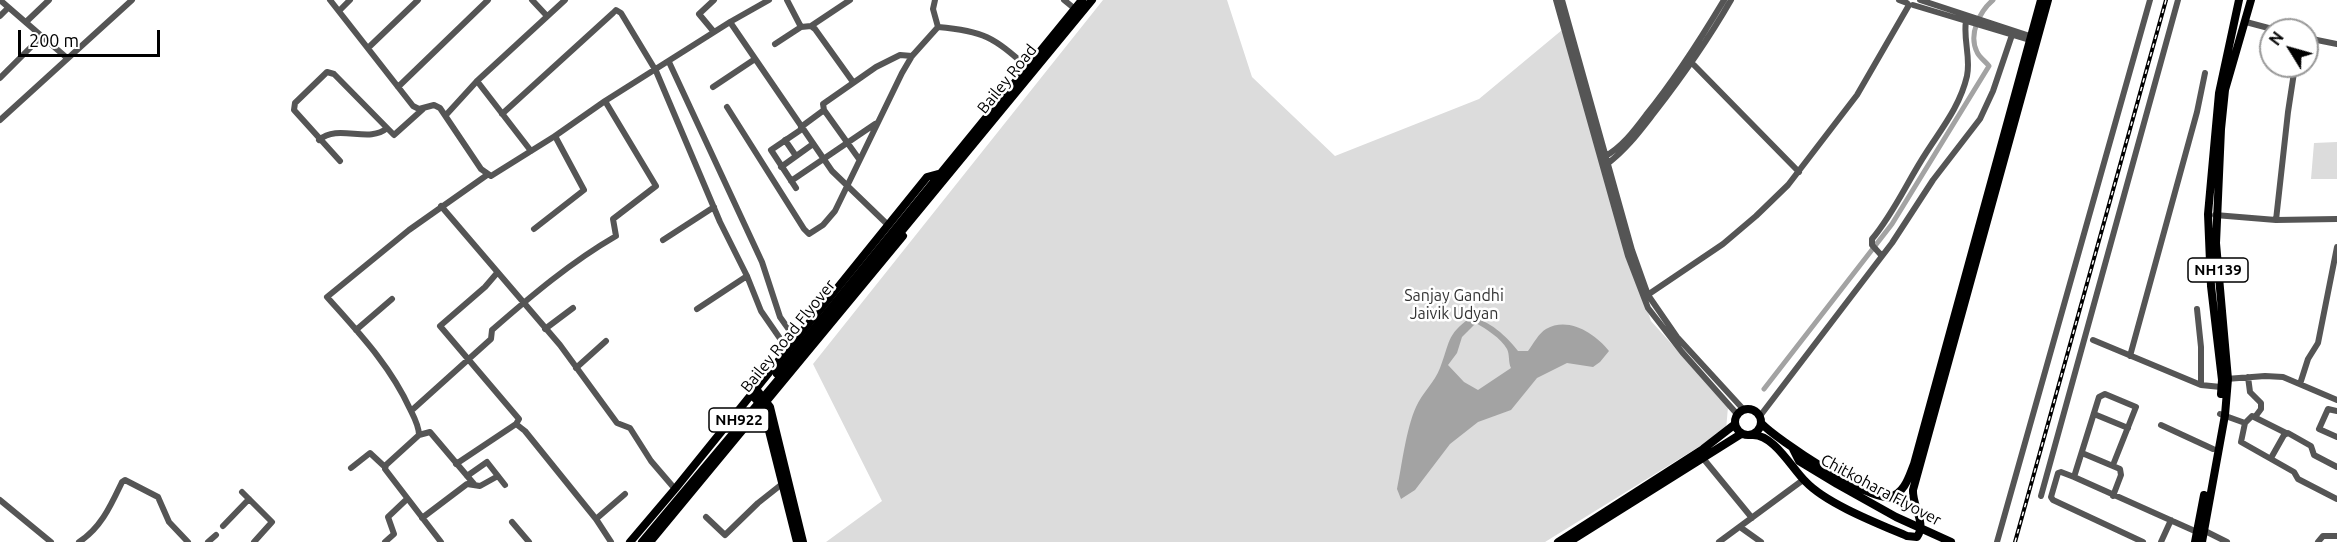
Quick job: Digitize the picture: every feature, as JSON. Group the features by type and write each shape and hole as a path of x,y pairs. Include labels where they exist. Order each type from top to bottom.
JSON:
{"highway":[{"name":"Bailey Road","path":"942,176 1082,0"},
{"name":"Bailey Road","path":"942,176 1092,0"},
{"name":"NH139","path":"2238,31 2240,0"},
{"path":"2238,31 2245,0"},
{"name":"NH139","path":"2195,542 2200,530 2222,415 2223,382 2211,286 2212,215 2219,93 2238,31 2251,0"},
{"name":"Bailey Road Flyover","path":"642,542 942,176"},
{"name":"Bailey Road Flyover","path":"635,542 843,298"},
{"name":"NH139","path":"2202,542 2200,530 2213,448 2222,415"}],"main road":[{"path":"1569,542 1741,434 1763,437 1789,461 1803,480 1828,499 1912,537 1917,537 1921,529 1913,489 2033,39 2041,0"},
{"path":"1889,497 1898,492 1907,482 1914,464 2033,39 2048,0"},
{"path":"630,542 731,421 927,177 942,176 945,184 650,542"},
{"path":"773,368 786,379"},
{"path":"754,392 765,404 803,542"},
{"path":"765,404 797,542"},
{"path":"1558,542 1703,449 1734,425 1740,412 1752,409 1760,420 1794,449 1843,479 1875,494 1903,502 1916,511"},
{"path":"1752,435 1757,432 1760,420"},
{"path":"731,421 742,432"},
{"path":"1734,425 1741,434"},
{"name":"Chitkohara Flyover","path":"1794,449 1800,462"},
{"name":"Chitkohara Flyover","path":"1789,461 1800,462 1896,517 1951,542"},
{"path":"689,472 701,482"},
{"path":"667,498 679,508"}],"street":[{"path":"1,0 67,58"},
{"path":"26,22 49,0"},
{"path":"0,120 132,0"},
{"path":"330,0 412,106 423,109 436,106 446,115 481,170 488,175"},
{"path":"339,11 350,0"},
{"path":"368,48 418,0"},
{"path":"398,87 488,0"},
{"path":"532,0 547,16"},
{"path":"446,115 477,81 565,0"},
{"path":"714,0 699,14 714,32"},
{"path":"419,435 419,428 398,382 380,357 327,297 441,206 488,175 499,172 531,152 605,101 656,71 714,32 769,0"},
{"path":"787,0 801,27"},
{"path":"775,44 801,27 811,26 850,0"},
{"path":"935,0 933,9 938,27"},
{"path":"1064,0 1075,9"},
{"path":"1556,0 1605,161"},
{"path":"1562,0 1628,256 1650,305 1676,345 1740,412"},
{"path":"1605,161 1629,138 1659,99 1687,61 1724,0"},
{"path":"1605,161 1633,139 1692,63 1731,0"},
{"path":"1899,0 2033,39"},
{"path":"1997,542 2150,0"},
{"path":"2041,496 2178,0"},
{"path":"1646,296 1744,227 1774,200 1799,172 1857,95 1912,2"},
{"path":"0,16 8,8"},
{"path":"502,114 616,10 624,17 656,71 761,311 788,350"},
{"path":"1882,256 1874,247 1872,239 1886,224 1925,154 1959,102 1969,65 1964,36 1968,20"},
{"path":"730,22 823,158 846,186 887,224"},
{"path":"1982,24 2012,35 2033,39"},
{"path":"811,26 854,82"},
{"path":"727,107 807,234 823,225 835,211 912,56 938,27"},
{"path":"938,27 966,30 990,37 1027,67"},
{"path":"2238,31 2259,30"},
{"path":"1760,420 1882,256 1940,170 1980,118 1994,91 2012,35"},
{"path":"0,78 42,36"},
{"path":"2319,40 2337,44"},
{"path":"859,159 824,110 823,105 854,82 897,56 912,56"},
{"path":"712,87 755,59"},
{"path":"669,62 762,262 780,317 796,340 808,352"},
{"path":"1692,63 1799,172"},
{"path":"340,161 294,113 294,106 329,71 394,135 423,109"},
{"path":"2130,356 2197,112 2205,73"},
{"path":"2276,220 2293,78"},
{"path":"477,81 531,152"},
{"path":"411,411 470,360 492,338 492,330 523,303 586,254 616,236 613,219 656,186 605,101"},
{"path":"796,188 771,150 824,110"},
{"path":"791,181 877,123"},
{"path":"319,140 327,133 380,134 387,128"},
{"path":"534,229 584,190 555,136"},
{"path":"785,140 796,156"},
{"path":"781,167 813,144"},
{"path":"441,206 545,328 617,423 630,428 651,461 675,489"},
{"path":"663,240 714,207"},
{"path":"2212,215 2276,220 2337,219"},
{"path":"2300,384 2308,359 2320,335 2337,247"},
{"path":"456,464 516,424 519,418 440,326 485,287 497,273"},
{"path":"697,309 747,276"},
{"path":"1642,286 1664,285"},
{"path":"1650,305 1664,285"},
{"path":"356,330 392,299"},
{"path":"545,328 573,308"},
{"path":"2197,309 2201,347 2201,385"},
{"path":"2093,340 2201,385 2248,377 2274,376 2337,400"},
{"path":"576,368 606,341"},
{"path":"2248,377 2250,392 2261,403 2261,409 2256,417"},
{"path":"2074,477 2102,394 2135,406 2136,410 2113,465"},
{"path":"2337,411 2328,409 2319,427 2321,431 2337,437"},
{"path":"2094,414 2128,428"},
{"path":"2222,415 2245,423"},
{"path":"2337,467 2314,455 2312,446 2256,417 2250,417 2245,423 2241,442 2294,472 2298,479 2337,499"},
{"path":"516,424 525,431 596,519 611,542"},
{"path":"2161,425 2213,448"},
{"path":"385,467 419,435 430,432 474,484"},
{"path":"2271,458 2286,434"},
{"path":"351,468 370,453 385,467 386,472 441,542"},
{"path":"2082,453 2120,469 2121,475 2113,496"},
{"path":"1702,457 1752,518"},
{"path":"467,476 485,462 490,465 505,485"},
{"path":"2143,542 2053,500 2051,497 2058,473 2074,477 2113,496 2227,542"},
{"path":"422,518 465,485 483,485 498,476"},
{"path":"79,542 90,534 103,519 125,480 158,497 169,522 188,542"},
{"path":"1719,542 1803,480"},
{"path":"706,517 725,535 758,503 782,484"},
{"path":"242,492 272,522 254,542"},
{"path":"596,519 625,494"},
{"path":"385,542 394,534 388,517 407,499"},
{"path":"0,500 51,542"},
{"path":"223,526 249,500"},
{"path":"2161,542 2171,520"},
{"path":"512,522 529,542"},
{"path":"1740,527 1761,542"},
{"path":"208,542 216,535"},
{"path":"2319,542 2323,536 2337,536"},
{"path":"1912,537 1921,542"}],"green space":[{"name":"Sanjay Gandhi Jaivik Udyan","path":"1103,0 1227,0 1252,77 1335,156 1479,99 1562,30 1617,221 1651,321 1728,407 1726,430 1545,542 826,542 882,501 813,364"},
{"path":"2337,142 2337,179 2311,179 2314,143"}],"shaded area":[{"path":"1470,318 1477,319 1491,325 1518,351 1528,351 1546,329 1563,324 1589,333 1609,351 1593,367 1567,363 1537,378 1511,410 1478,422 1450,444 1415,490 1401,499 1397,489 1413,416 1419,402 1438,373 1453,335","holes":["1476,323 1501,341 1508,351 1511,368 1478,390 1464,382 1448,365 1457,353 1462,337"]}],"waterway":[{"path":"1764,389 1892,224 1989,66 1978,54 1974,38 1977,23 1993,0"}],"railway":[{"path":"2015,542 2166,0"}]}
